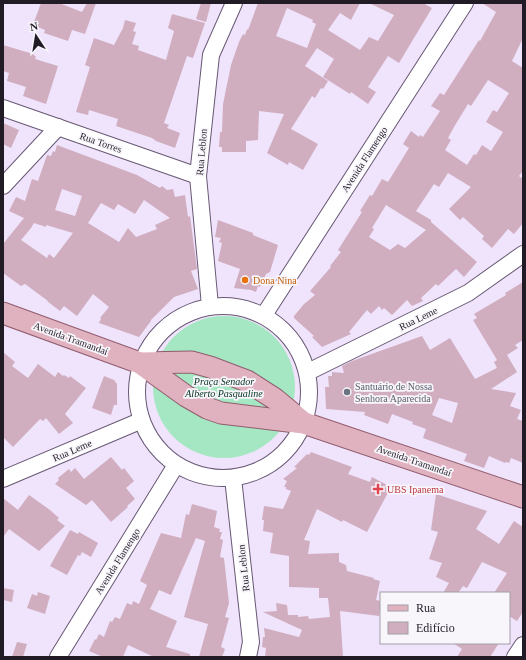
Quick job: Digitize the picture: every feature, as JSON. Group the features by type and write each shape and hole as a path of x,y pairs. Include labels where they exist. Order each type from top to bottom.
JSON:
{"main road":[{"name":"Avenida Tramandaí","path":"3,313 140,363 186,396 207,408 221,413 304,423 523,497"},
{"name":"Avenida Tramandaí","path":"140,363 182,361 198,363 247,381 275,399 304,423"},
{"path":"173,386 170,381 171,372 175,366 182,361"},
{"path":"264,419 272,416 277,411 277,403 275,399"}],"street":[{"name":"Rua Leblon","path":"210,306 198,176 211,55 234,3"},
{"name":"Avenida Flamengo","path":"264,315 465,3"},
{"name":"Rua Torres","path":"3,108 198,176"},
{"path":"3,186 58,127"},
{"name":"Rua Leme","path":"308,372 468,293 523,254"},
{"path":"210,306 237,306 264,315 283,329 298,348 308,372 310,398 304,423 293,443 276,460 256,472 233,478 201,476 176,466 154,446 140,421 135,392 140,363 157,334 185,314 210,306"},
{"name":"Rua Leme","path":"3,479 140,421"},
{"name":"Avenida Flamengo","path":"58,657 176,466"},
{"name":"Rua Leblon","path":"233,478 251,642 248,657"},
{"path":"516,657 523,645"}],"green space":[{"name":"Praça Senador Alberto Pasqualine","path":"224,316 244,319 251,322 269,332 279,342 292,367 295,387 292,407 289,414 279,432 269,442 244,455 224,458 204,455 197,452 179,442 169,432 156,407 153,387 156,367 159,360 169,342 179,332 204,319"}],"building":[{"path":"41,3 59,3 82,12 87,3 96,3 85,34 72,30 68,41 44,33 45,30 33,25"},
{"path":"201,3 211,3 206,22 196,19"},
{"path":"258,3 360,3 351,20 340,13 328,30 360,50 369,37 378,41 394,15 369,3 423,3 432,8 399,63 388,56 368,87 376,92 368,104 351,92 350,94 323,77 334,59 317,48 305,66 328,81 323,89 321,88 315,98 312,96 291,129 318,144 303,170 289,162 288,165 267,153 284,114 259,111 258,140 246,141 246,152 222,152 222,147 219,147 220,132 222,132 223,104 231,65 239,42 243,34 245,35 247,29 248,30","holes":["287,8 313,20 312,22 316,24 307,48 276,36"]},
{"path":"482,3 523,3 523,38 512,61 523,68 523,171 519,176 523,179 523,223 514,234 508,229 492,248 482,239 484,236 463,217 460,220 449,209 471,187 448,173 439,187 434,184 416,211 431,220 431,222 477,262 464,277 456,269 438,286 436,284 421,298 423,301 412,306 407,300 392,315 384,308 382,310 379,306 371,314 367,310 349,332 351,334 322,347 312,337 314,336 294,318 294,316 304,304 315,295 310,291 331,267 330,266 341,252 338,250 362,212 360,211 370,195 372,196 382,179 388,182 409,148 403,144 411,131 419,137 420,135 423,137 440,111 431,106 440,93 444,95 479,40 480,41 496,12","holes":["488,80 509,93 497,112 493,110 486,122 503,132 491,151 482,145 467,165 445,150 451,140 448,138 468,104 471,106","386,205 426,230 405,248 398,244 390,250 369,237 374,229 372,228"]},
{"path":"172,14 205,23 193,58 187,56 164,123 169,125 167,128 180,133 175,148 152,138 116,126 118,119 89,110 88,115 76,112 90,67 85,65 94,38 114,45 123,28 125,20 136,23 133,31 136,32 132,44 139,46 138,50 166,60 174,31 168,28"},
{"path":"3,45 33,54 36,57 35,59 58,66 46,104 23,96 26,87 7,81 9,73 3,71"},
{"path":"3,123 19,130 11,148 3,144"},
{"path":"57,145 137,175 160,188 162,186 167,190 173,189 175,197 185,195 188,217 190,216 197,269 191,271 198,289 174,297 151,320 139,337 99,323 100,318 109,307 93,294 77,316 64,306 60,311 25,284 21,286 3,273 3,244 24,218 9,211 16,197 25,201 32,179 38,181 47,155 51,156 53,151 55,152","holes":["62,189 82,196 75,216 55,210","144,200 170,218 155,225 157,229 136,237 128,228 119,242 88,223 101,203 114,210 118,204 135,214","34,223 73,233 54,258 49,254 47,258 21,240"]},
{"path":"218,220 253,233 253,235 278,245 270,272 266,274 256,292 234,288 240,269 218,261 222,243 219,242 221,238 215,237"},
{"path":"523,282 523,340 515,345 518,348 507,355 517,372 491,389 516,393 510,406 521,410 517,419 523,421 523,463 511,458 509,463 505,463 489,456 484,468 464,461 467,454 423,438 426,429 392,414 388,424 364,415 365,412 326,409 325,387 329,387 328,376 332,376 332,372 344,373 342,366 352,361 422,336 430,350 450,338 475,379 497,368 494,362 497,360 473,320 477,318 474,314 506,295 505,293","holes":["439,398 458,403 452,423 432,415"]},
{"path":"3,352 15,362 12,366 28,378 38,364 55,377 58,372 69,378 70,376 86,388 65,414 73,423 59,434 46,418 43,421 40,419 13,447 3,437"},
{"path":"104,376 114,380 117,384 117,405 114,405 111,415 92,408"},
{"path":"311,452 352,467 348,474 370,482 372,477 391,487 367,532 343,520 342,522 317,509 304,540 310,541 308,554 339,553 339,562 346,565 347,571 380,581 376,600 380,601 379,616 340,611 343,657 265,657 266,648 262,647 263,637 265,637 264,628 299,637 302,630 263,612 277,611 276,603 287,605 288,615 298,615 298,617 308,616 309,619 330,617 328,598 319,598 319,588 289,587 289,556 270,553 273,533 263,531 264,520 262,520 264,506 283,509 291,491 284,487 287,481 283,479 297,468 294,467 307,454 309,455"},
{"path":"111,457 122,470 124,468 134,481 126,488 135,499 111,522 92,500 86,505 55,484 59,480 58,478 69,469 71,472 75,468 84,479"},
{"path":"436,494 487,511 476,529 499,544 514,521 523,527 523,612 517,621 510,617 510,592 495,592 507,573 482,562 467,588 463,586 459,592 444,592 449,583 436,577 442,563 429,559 438,532 431,530"},
{"path":"29,495 50,510 59,518 57,520 65,526 39,551 9,529 3,537 3,498 18,510"},
{"path":"192,504 217,511 214,527 220,529 219,532 222,532 220,539 223,540 220,557 224,558 229,603 225,617 229,618 221,647 225,649 222,657 199,657 208,624 184,617 205,541 196,538 171,595 159,590 150,609 177,621 166,647 190,654 190,657 154,657 128,645 123,657 103,657 89,651 99,634 104,637 110,621 112,622 115,617 120,619 127,603 132,605 133,601 139,604 147,585 140,581 161,533 181,538 186,514 189,515"},
{"path":"70,530 78,534 79,532 98,543 91,557 82,552 80,556 78,555 67,575 50,566"},
{"path":"3,588 14,590 12,602 3,600"},
{"path":"38,592 50,596 45,614 27,608 32,594 37,596"},
{"path":"17,642 27,644 23,657 12,657"},
{"path":"454,644 498,644 490,657 457,657 462,649"}],"place":[{"name":"Dona Nina","path":"245,280"},
{"name":"Santuário de Nossa Senhora Aparecida","path":"347,392"},
{"name":"UBS Ipanema","path":"378,489"}]}
